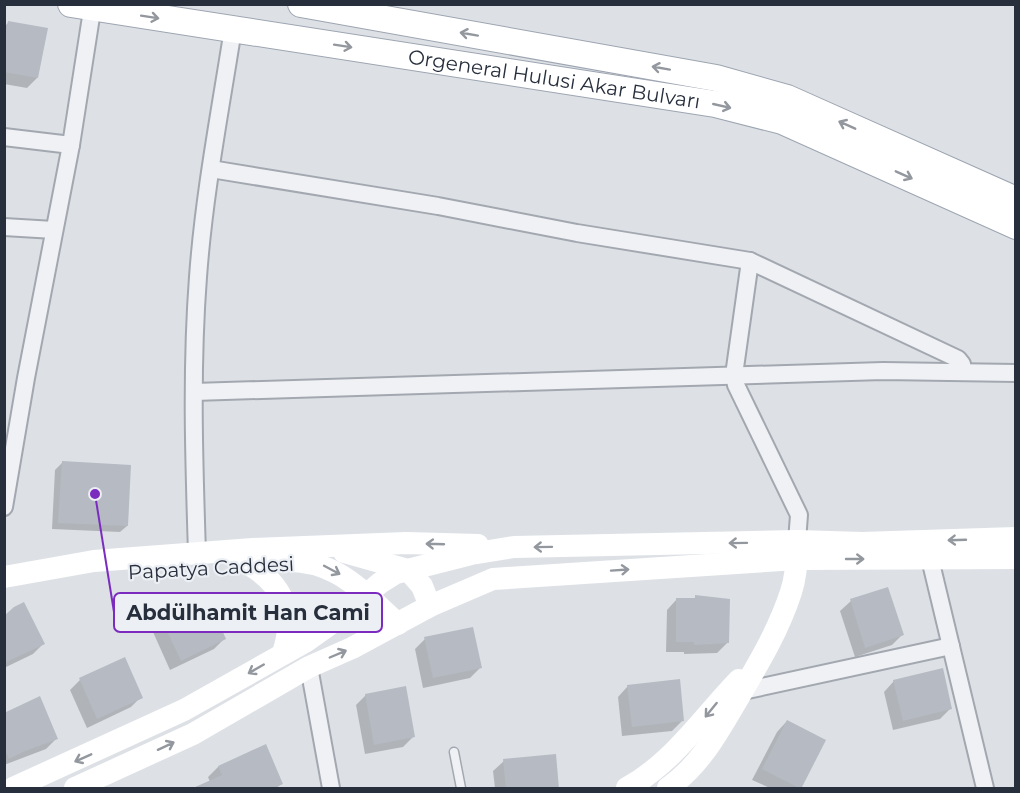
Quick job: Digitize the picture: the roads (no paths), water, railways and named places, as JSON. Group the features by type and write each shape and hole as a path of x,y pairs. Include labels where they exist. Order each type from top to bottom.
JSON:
{"main road":[{"name":"Orgeneral Hulusi Akar Bulvarı","path":"301,4 716,78 787,98 1016,200"},
{"name":"Orgeneral Hulusi Akar Bulvarı","path":"86,6 715,104 782,121 1016,226"}],"street":[{"path":"4,507 26,378 71,145 86,6"},
{"path":"197,554 194,392 198,278 203,218 233,30"},
{"path":"4,137 71,145"},
{"path":"211,169 750,261 958,359 962,364 963,372"},
{"path":"4,227 54,230"},
{"path":"668,789 693,780 708,749 765,653 782,618 792,590 799,516 736,385 734,375 750,261"},
{"path":"194,392 883,371 1016,373"},
{"path":"75,789 193,734 309,667 352,648 430,606 493,579 862,543 1016,538"},
{"name":"Papatya Caddesi","path":"4,577 94,561 326,546 406,543 514,547"},
{"path":"326,546 408,570 422,586 430,606"},
{"path":"13,789 184,710 305,642 396,573 471,554 514,547 797,550 930,559 1016,558"},
{"path":"930,559 986,789"},
{"name":"Papatya Caddesi","path":"4,591 114,573 290,560 325,566 348,580 398,624"},
{"path":"248,564 268,577 282,597 288,620 286,642 282,653"},
{"path":"742,691 951,646"},
{"path":"627,789 650,781 717,703 765,653"},
{"path":"309,667 331,789"},
{"path":"674,753 684,761 693,780"}],"lane":[{"path":"454,752 460,789"}],"place":[{"name":"Abdülhamit Han Cami","path":"95,494"}]}
